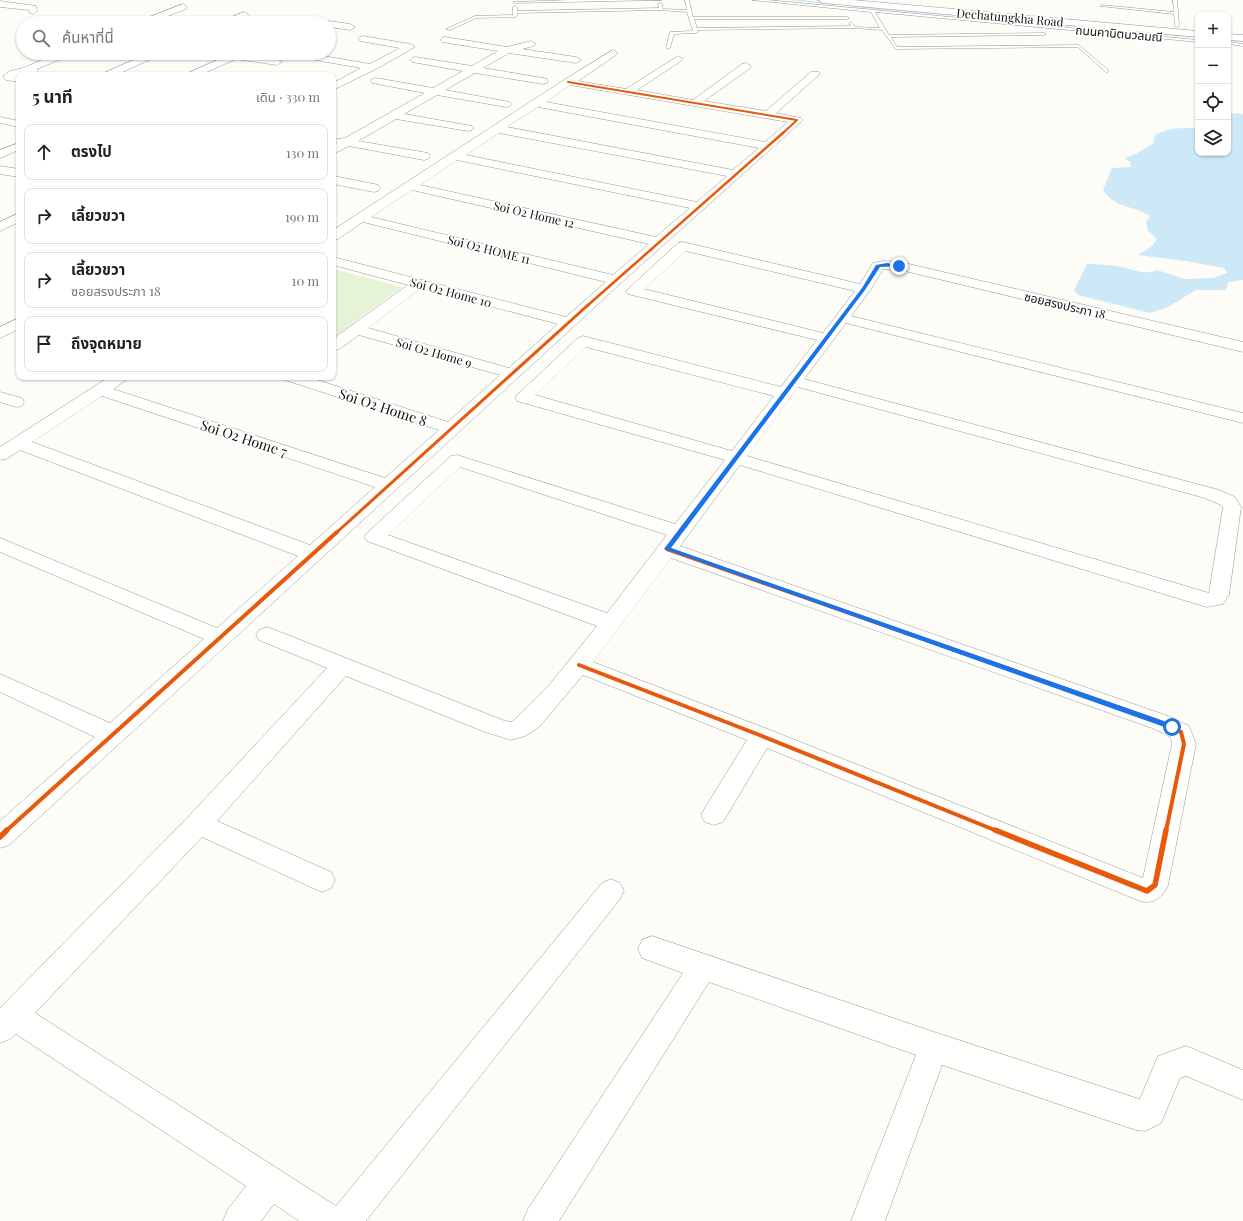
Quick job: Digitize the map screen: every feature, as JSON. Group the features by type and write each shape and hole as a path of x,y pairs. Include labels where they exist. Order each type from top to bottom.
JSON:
{"street":[{"path":"0,3 9,0"},
{"name":"Dechatungkha Road","path":"823,0 1053,24 1177,29 1195,28"},
{"name":"Dechatungkha Road","path":"883,0 1177,29 1195,33"},
{"path":"0,3 33,8 33,11"},
{"path":"160,16 183,7"},
{"path":"336,25 350,27"},
{"path":"1231,31 1243,32"},
{"path":"1231,37 1243,38"},
{"path":"336,85 410,47 363,39"},
{"path":"445,40 576,60"},
{"path":"336,148 510,49 531,44"},
{"path":"336,234 613,53"},
{"path":"628,92 678,59"},
{"path":"24,72 52,60"},
{"path":"115,72 141,60"},
{"path":"199,72 225,60"},
{"path":"267,60 277,62"},
{"path":"330,60 372,67"},
{"path":"415,60 543,81"},
{"path":"695,103 746,66"},
{"path":"768,115 815,74"},
{"path":"376,81 506,104"},
{"path":"0,837 452,430 616,280 797,120 568,82"},
{"path":"536,103 768,146"},
{"path":"394,115 468,128"},
{"path":"0,120 16,123"},
{"path":"496,129 736,174"},
{"path":"336,140 424,156"},
{"path":"0,154 16,147"},
{"path":"455,156 700,206"},
{"path":"0,170 16,173"},
{"path":"336,181 374,188"},
{"name":"Soi O2 Home 12","path":"410,186 659,242"},
{"name":"Soi O2 HOME 11","path":"361,218 616,280"},
{"path":"0,227 16,219"},
{"path":"267,635 493,726 509,730 517,730 533,718 580,665 864,289 683,246 633,291 826,338"},
{"name":"Soi O2 Home 10","path":"336,262 570,323"},
{"name":"ซอยสรงประภา 18","path":"864,289 878,266 887,264 1243,347"},
{"path":"336,344 418,284"},
{"path":"842,318 1243,418"},
{"path":"0,333 16,324"},
{"name":"Soi O2 Home 9","path":"356,329 513,374"},
{"path":"583,341 789,387 1212,494 1228,501 1232,507 1219,595 1216,599 1207,600 736,458 523,397 583,341"},
{"path":"0,455 115,380"},
{"name":"Soi O2 Home 8","path":"300,380 452,430"},
{"name":"Soi O2 Home 7","path":"99,390 389,486"},
{"path":"0,397 16,402"},
{"path":"19,443 313,554"},
{"path":"612,623 374,537 457,460 680,532"},
{"path":"0,544 221,638"},
{"path":"580,665 762,736 1129,885 1147,891 1155,886 1184,744 1181,732 1172,727 667,549"},
{"path":"329,1221 270,1182 7,1022 198,824 343,665"},
{"path":"0,682 113,735"},
{"path":"714,815 762,736"},
{"path":"198,824 322,880"},
{"path":"345,1221 611,891"},
{"path":"652,949 934,1047 1136,1114 1145,1115 1150,1112 1169,1067 1186,1061 1243,1085"},
{"path":"540,1221 703,967"},
{"path":"868,1221 934,1047"},
{"path":"240,1221 270,1182"}],"lane":[{"path":"448,29 475,17 515,16 515,1 659,0 660,9"},
{"path":"687,0 695,29"},
{"name":"ถนนคานิตนวลมณี","path":"754,0 1038,26 1053,24 1062,28 1195,41"},
{"path":"1175,0 1177,29"},
{"path":"1102,6 1176,13"},
{"path":"841,8 854,27"},
{"path":"515,12 660,9 689,11"},
{"path":"872,11 896,48 1079,46"},
{"path":"691,18 847,18"},
{"path":"1038,26 1053,46"},
{"path":"695,29 854,27 883,29"},
{"path":"1062,28 1070,37"},
{"path":"668,48 672,33 696,32 695,29"},
{"path":"887,36 1044,34"},
{"path":"1074,41 1107,72"},
{"path":"1231,43 1243,45"}],"green space":[{"path":"336,270 402,287 336,336"}],"water":[{"path":"1231,113 1243,114 1243,280 1228,282 1226,290 1196,290 1166,308 1150,313 1078,295 1074,290 1087,264 1102,264 1145,272 1157,270 1185,279 1213,278 1227,273 1224,268 1138,255 1152,246 1157,239 1148,231 1146,222 1150,216 1113,201 1103,190 1112,168 1131,167 1130,162 1125,158 1154,143 1155,135 1160,132 1176,128 1195,128 1195,156 1231,156"}],"waterway":[{"path":"791,0 834,4"},
{"path":"853,6 1195,37"},
{"path":"1231,40 1243,41"}],"cycle path":[{"path":"0,837 616,280 797,120 568,82"},
{"path":"579,665 762,736 1140,889 1147,891 1155,885 1184,744 1181,732 1160,722 667,549"}],"route":[{"path":"899,266 887,264 878,266 864,289 667,549 1172,727"}]}
